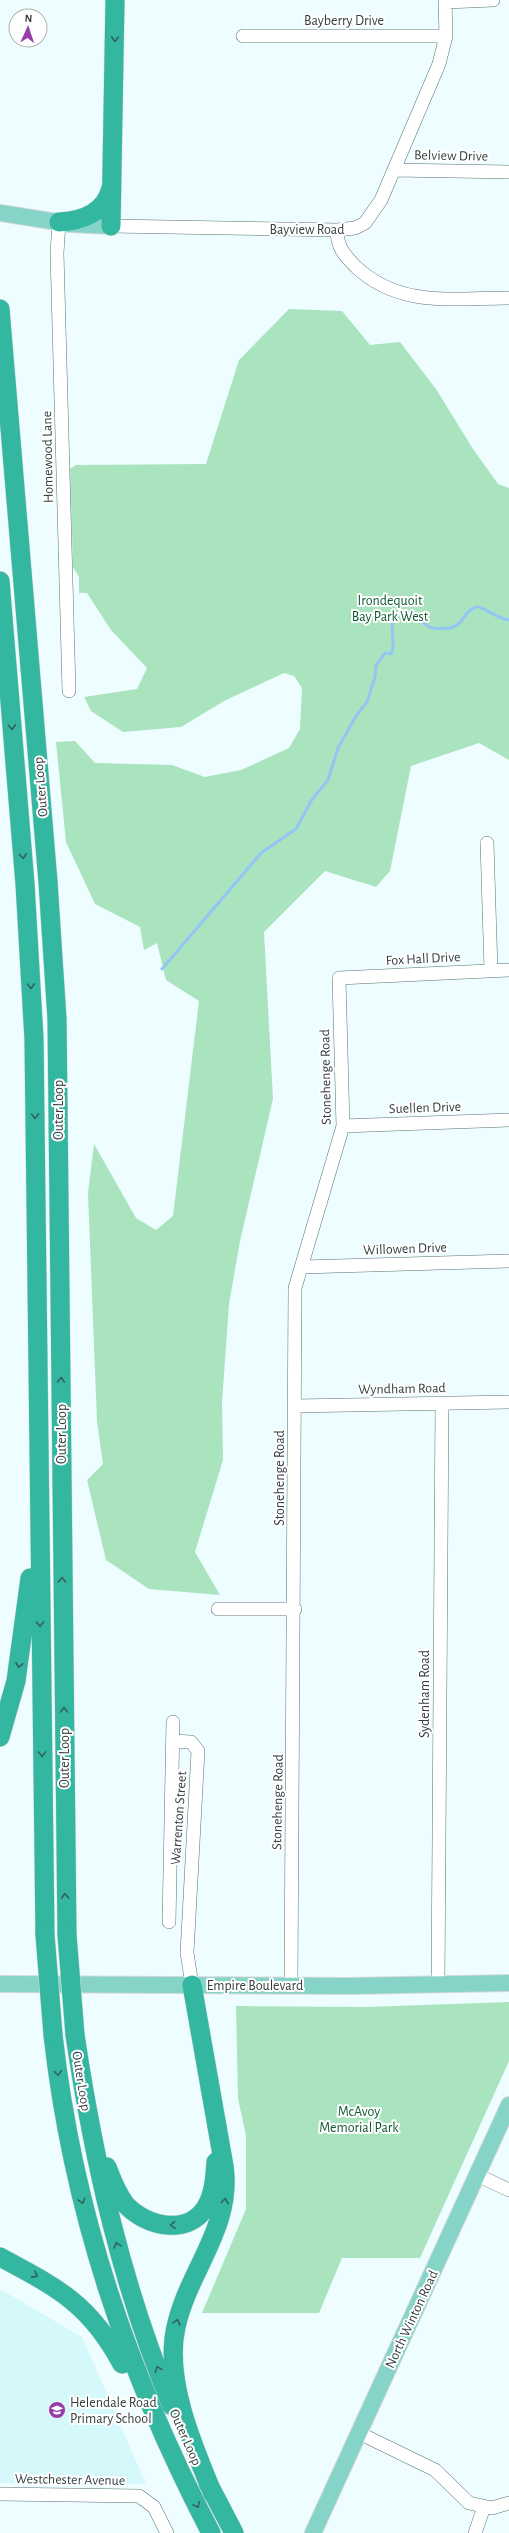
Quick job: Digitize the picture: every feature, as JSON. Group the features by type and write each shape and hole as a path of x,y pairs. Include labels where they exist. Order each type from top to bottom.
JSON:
{"highway":[{"path":"111,226 115,0"},
{"path":"59,222 79,219 98,210 108,196 112,185"},
{"name":"Outer Loop","path":"0,309 48,874 57,1019 66,1935 75,2035 95,2156 124,2272 164,2385 213,2494 234,2533"},
{"name":"Outer Loop","path":"0,581 25,884 34,1033 45,1935 53,2035 73,2162 101,2273 131,2360 187,2486 211,2533"},
{"path":"0,616 9,688"},
{"path":"0,1737 14,1689 21,1652 39,1501"},
{"path":"192,1985 225,2173 225,2201 216,2230 178,2318 172,2354 184,2413 213,2494"},
{"path":"75,2035 93,2117 110,2176 122,2200 143,2218 161,2225 180,2224 193,2219 206,2206 211,2195 215,2174 214,2110"},
{"path":"0,2257 65,2294 98,2325 115,2351 187,2486"}],"main road":[{"name":"Bayview Road","path":"0,213 59,222 111,226"},
{"name":"Empire Boulevard","path":"0,1984 291,1986 504,1984"},
{"name":"North Winton Road","path":"313,2533 509,2105"}],"street":[{"path":"445,1 494,0"},
{"name":"Bayview Road","path":"111,226 337,230 355,228 370,219 378,207 435,76 446,36 445,1"},
{"name":"Bayberry Drive","path":"243,36 446,36"},
{"name":"Belview Drive","path":"394,170 509,172"},
{"name":"Homewood Lane","path":"59,222 57,253 69,691"},
{"path":"337,230 338,243 342,253 371,280 388,290 421,297 509,298"},
{"path":"488,843 491,971"},
{"name":"Fox Hall Drive","path":"339,978 509,970"},
{"name":"Stonehenge Road","path":"291,1986 295,1609 295,1288 343,1126 339,978"},
{"name":"Suellen Drive","path":"343,1126 509,1120"},
{"name":"Willowen Drive","path":"302,1267 509,1261"},
{"name":"Wyndham Road","path":"296,1406 509,1402"},
{"name":"Sydenham Road","path":"438,1984 442,1403"},
{"path":"218,1609 295,1609"},
{"name":"Warrenton Street","path":"173,1722 169,1919 188,1916"},
{"name":"Warrenton Street","path":"173,1741 191,1742 198,1751 188,1916 187,1958 192,1985"},
{"path":"477,2175 509,2190"},
{"path":"359,2433 425,2464 443,2477 462,2498 469,2503 484,2507 509,2503"},
{"name":"Westchester Avenue","path":"0,2494 139,2496 154,2507 167,2533"},
{"path":"475,2533 484,2507"}],"shaded area":[{"name":"Helendale Road Primary School","path":"0,2289 82,2337 146,2484 0,2483"}],"green space":[{"name":"Irondequoit Bay Park West","path":"289,309 342,311 370,345 400,342 436,389 473,449 498,484 509,488 509,760 479,743 411,766 390,871 376,887 325,871 264,932 273,1099 240,1241 229,1304 222,1402 223,1460 195,1552 220,1595 149,1589 106,1560 87,1480 103,1464 97,1421 88,1193 94,1144 136,1218 156,1230 173,1216 199,1001 166,980 157,943 144,950 140,927 95,904 66,842 56,742 75,741 95,763 172,765 205,777 241,770 289,748 300,729 302,688 294,676 284,673 224,701 181,727 123,732 91,711 84,697 137,689 147,668 111,630 87,593 79,593 79,577 73,567 70,469 76,465 206,464 239,360"},
{"name":"McAvoy Memorial Park","path":"509,2002 509,2061 420,2258 342,2258 319,2313 202,2313 246,2209 246,2136 238,2098 236,2006 366,2007"}],"waterway":[{"path":"162,969 261,853 296,829 311,801 328,780 338,748 356,716 367,702 375,677 376,665 385,653 391,654 393,649 392,624 397,616 402,612 411,613 428,626 433,628 444,628 458,625 470,610 479,607 499,617 509,620"}],"place":[{"name":"Helendale Road Primary School","path":"57,2410"}]}
